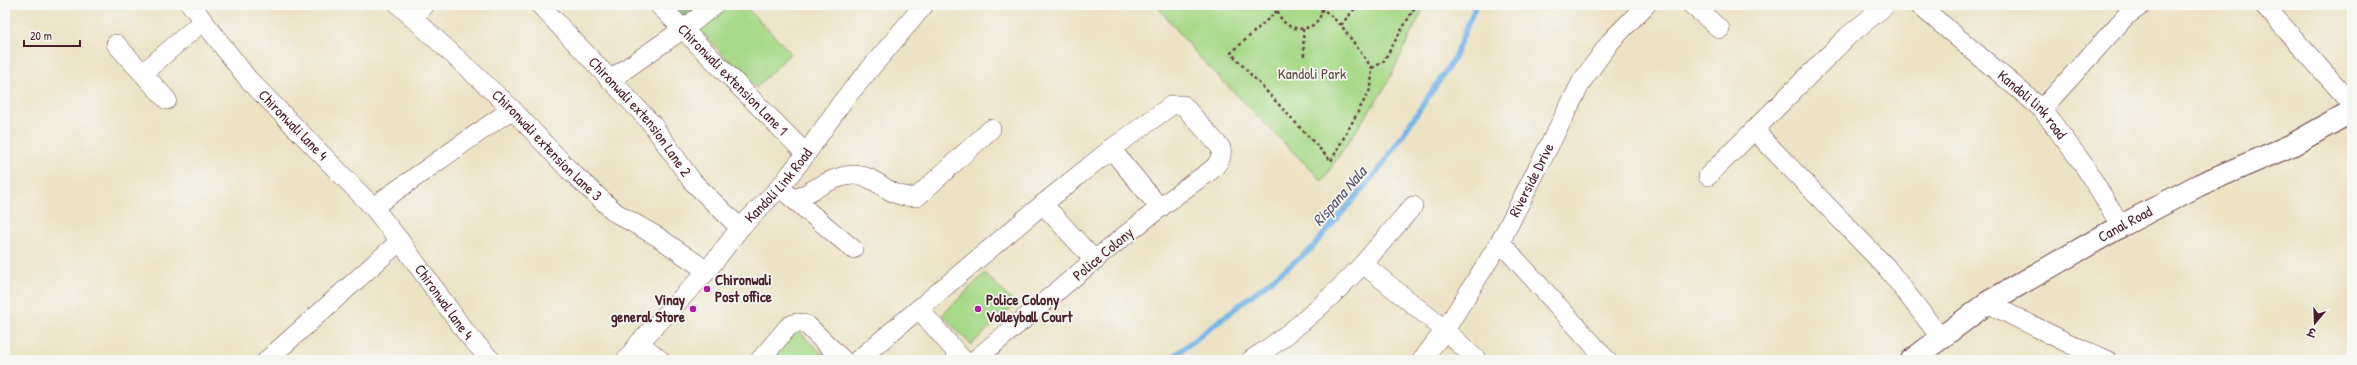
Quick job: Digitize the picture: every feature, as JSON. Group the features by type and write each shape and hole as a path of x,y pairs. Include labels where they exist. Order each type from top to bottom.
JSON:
{"street":[{"name":"Chironwali lane 4","path":"191,5 248,78 373,207 400,241"},
{"name":"Chironwali extension Lane 2","path":"540,5 652,124 692,181 740,228"},
{"name":"Chironwali extension Lane 1","path":"659,5 681,30 806,154"},
{"path":"610,80 714,5"},
{"name":"Kandoli Link Road","path":"626,360 639,343 707,271 740,228 780,187 806,154 842,102 924,5"},
{"name":"Riverside Drive","path":"1422,360 1445,330 1500,242 1582,81 1611,41 1646,5"},
{"path":"1692,5 1720,29"},
{"path":"1708,176 1755,131 1849,35 1886,5"},
{"name":"Kandoli link road","path":"1919,5 2042,109 2083,164 2121,226"},
{"path":"2042,109 2120,10 2142,5"},
{"path":"2264,5 2352,104"},
{"name":"Chironwali extension lane 3","path":"412,9 512,109 569,170 616,213 658,237 707,271"},
{"path":"143,73 203,21"},
{"path":"116,44 167,100"},
{"name":"Police Colony","path":"975,360 1160,208 1215,167 1221,156 1221,148 1183,105 1178,104 1168,107 1111,149"},
{"path":"373,207 512,109"},
{"name":"Canal Road","path":"1912,360 1987,303 2121,226 2199,185 2292,145 2352,111"},
{"path":"795,200 836,178 855,174 866,177 896,195 917,197 991,129"},
{"path":"1755,131 1887,268 1941,338"},
{"path":"858,360 1043,204 1111,149 1160,208"},
{"path":"780,187 853,249"},
{"path":"1043,204 1095,261"},
{"path":"1251,360 1279,342 1328,301 1363,264 1413,206"},
{"path":"266,360 297,335 400,241"},
{"name":"Chironwal lane 4","path":"400,241 467,334 491,360"},
{"path":"1500,242 1606,359"},
{"path":"1363,264 1445,330 1477,360"},
{"path":"1987,303 2074,346 2107,360"},
{"path":"919,309 963,360"},
{"path":"760,360 788,327 793,323 800,322 807,325 843,360"},
{"path":"639,343 660,360"}],"path":[{"path":"1277,5 1277,12 1280,18 1289,27 1303,29 1316,22 1322,6 1340,25 1372,68 1371,88 1331,161 1231,53 1277,12"},
{"path":"1340,25 1358,5"},
{"path":"1372,68 1383,62 1416,5"},
{"path":"1303,29 1304,57"}],"green space":[{"path":"672,5 697,5 684,18"},
{"path":"725,5 744,5 791,53 756,88 699,30"},
{"name":"Kandoli Park","path":"1425,5 1386,86 1322,181 1200,58 1157,6"},
{"name":"Police Colony Volleyball Court","path":"985,273 1015,304 971,345 942,315"},
{"path":"795,328 829,360 769,360"}],"waterway":[{"name":"Rispana Nala","path":"1169,360 1311,249 1381,167 1453,60 1476,5"}],"place":[{"name":"Chironwali Post office","path":"707,289"},
{"name":"Vinay general Store","path":"693,309"},
{"name":"Police Colony Volleyball Court","path":"978,309"}]}
